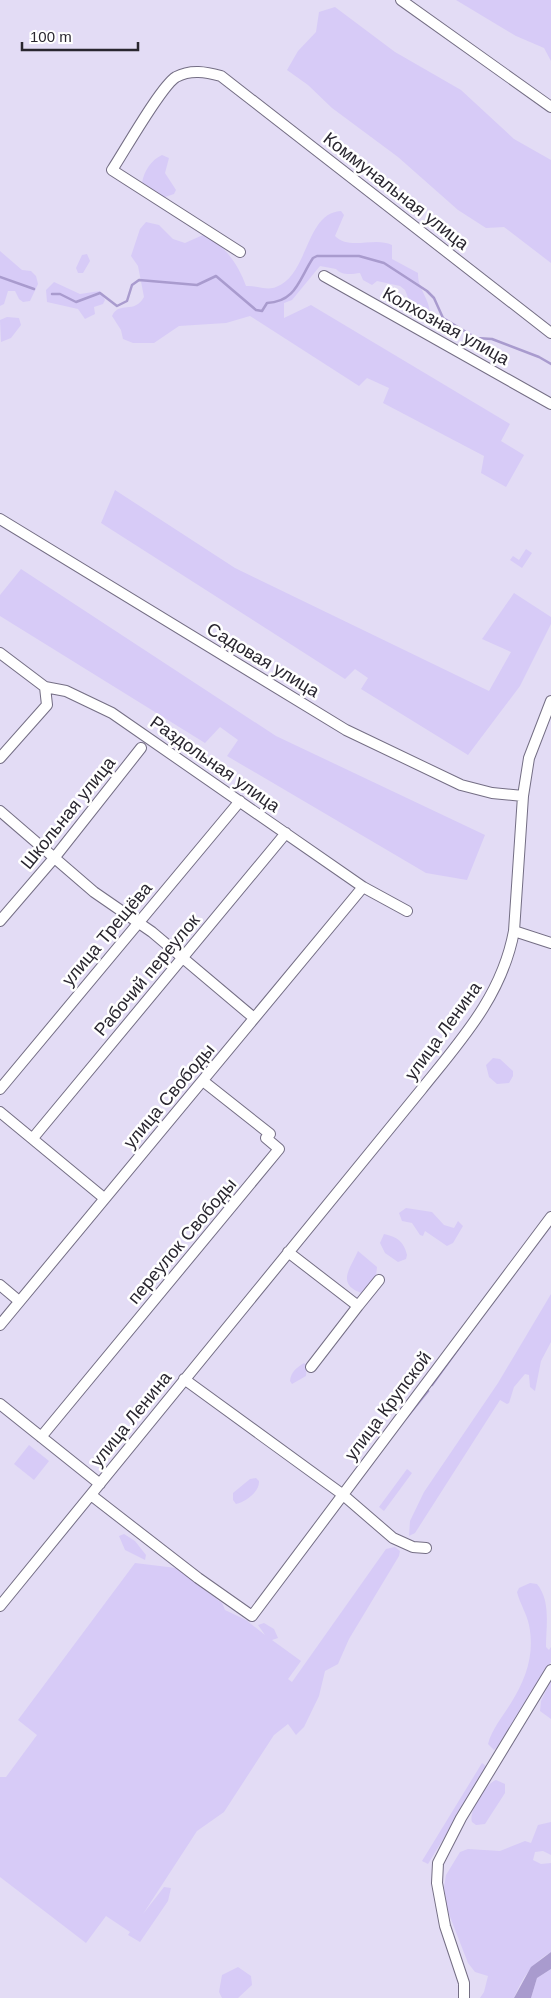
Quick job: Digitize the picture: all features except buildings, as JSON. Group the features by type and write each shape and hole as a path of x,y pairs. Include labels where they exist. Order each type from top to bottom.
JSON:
{"street":[{"path":"401,0 551,107"},
{"name":"Коммунальная улица","path":"240,252 112,170 168,83 187,73 204,71 221,76 551,332"},
{"name":"Колхозная улица","path":"324,276 551,404"},
{"name":"Садовая улица","path":"2,523 346,730 461,785 492,793 522,796"},
{"name":"Раздольная улица","path":"0,653 44,687 66,691 112,713 363,887 407,911"},
{"path":"0,758 47,705 44,687"},
{"name":"улица Ленина","path":"0,1606 465,1035 482,1010 503,972 514,931 522,796 529,758 551,701"},
{"name":"Школьная улица","path":"0,921 55,857 141,748"},
{"name":"улица Трещёва","path":"0,1089 240,801"},
{"path":"0,811 94,892 137,924 152,932 254,1018"},
{"name":"Рабочий переулок","path":"33,1138 286,833"},
{"name":"улица Свободы","path":"0,1325 363,887"},
{"path":"514,931 551,943"},
{"name":"переулок Свободы","path":"41,1437 279,1149 266,1138 270,1134 203,1081"},
{"path":"0,1112 104,1198"},
{"name":"улица Крупской","path":"90,1495 198,1578 252,1616 551,1216"},
{"path":"288,1252 358,1306"},
{"path":"311,1368 379,1280"},
{"path":"0,1285 19,1301"},
{"path":"184,1379 342,1494 393,1538 413,1547 426,1548"},
{"path":"0,1404 100,1484"},
{"path":"464,1998 464,1984 445,1926 437,1883 438,1863 461,1818 551,1670"}],"shaded area":[{"path":"456,0 551,0 551,61 544,48 516,36"},
{"path":"335,7 395,52 461,90 514,139 551,160 551,263 504,227 486,228 458,210 398,157 332,108 308,85 287,70 298,51 316,32 319,12"},
{"path":"162,155 169,158 165,173 176,190 174,194 162,198 150,192 142,183 144,174 149,166"},
{"path":"341,211 344,215 335,236 348,242 378,242 392,245 392,259 418,273 419,284 428,303 430,314 424,319 415,315 405,290 400,286 377,281 372,285 363,280 360,273 344,274 336,269 320,266 292,300 284,303 284,318 311,305 510,424 501,441 524,455 506,487 481,473 484,456 383,403 389,388 367,378 359,386 250,316 226,323 179,326 154,343 133,343 123,339 121,330 112,316 119,309 136,305 144,297 138,266 131,256 140,229 146,222 159,225 173,239 185,243 203,235 211,239 230,256 246,286 272,288 287,280 295,270 320,222 329,214"},
{"path":"0,251 22,270 31,271 36,276 38,284 30,301 23,302 15,291 8,291 4,304 0,306"},
{"path":"87,254 90,261 83,273 78,273 76,268 82,255"},
{"path":"54,282 80,294 100,291 105,300 103,304 94,307 95,314 85,319 78,309 47,302 46,290"},
{"path":"7,317 19,318 21,325 11,338 1,342 0,320"},
{"path":"115,490 235,568 489,691 511,652 482,639 514,593 551,617 551,624 520,686 468,755 361,689 368,678 355,669 345,679 101,523"},
{"path":"526,549 532,553 522,568 510,560 513,556 519,560"},
{"path":"21,569 276,736 485,835 467,880 426,873 227,756 238,740 220,727 205,743 0,616 0,595"},
{"path":"493,1058 500,1059 513,1071 513,1076 509,1083 497,1084 489,1077 486,1065"},
{"path":"406,1208 432,1212 444,1225 454,1228 458,1221 463,1226 453,1243 447,1246 425,1231 423,1236 420,1235 412,1223 402,1221 399,1213"},
{"path":"384,1234 402,1243 407,1255 406,1259 398,1262 385,1253 380,1243"},
{"path":"358,1251 377,1267 376,1276 364,1294 355,1290 347,1281 349,1270"},
{"path":"551,1294 551,1342 541,1361 535,1391 530,1387 529,1375 525,1374 514,1387 509,1403 507,1404 500,1400 415,1533 409,1536 410,1521 424,1492 498,1383"},
{"path":"304,1363 307,1365 306,1376 292,1384 290,1381 293,1373"},
{"path":"29,1445 49,1461 34,1480 14,1464"},
{"path":"407,1469 412,1473 384,1511 379,1507"},
{"path":"256,1478 259,1481 259,1485 255,1492 236,1504 233,1500 233,1493 250,1479"},
{"path":"124,1534 135,1541 146,1555 145,1560 125,1550 119,1536"},
{"path":"395,1547 400,1551 399,1556 349,1639 338,1664 325,1671 319,1696 304,1727 296,1735 288,1724 274,1735 224,1812 197,1831 143,1914 164,1887 171,1888 168,1901 140,1942 128,1935 130,1932 106,1916 86,1943 0,1877 0,1777 6,1777 37,1735 18,1720 135,1563 176,1568 222,1603 225,1610 246,1620 265,1635 258,1625 264,1623 274,1629 278,1638 272,1640 301,1661 288,1679 292,1682 386,1549"},
{"path":"530,1583 537,1584 544,1598 547,1614 546,1647 549,1650 551,1647 551,1662 501,1744 494,1750 488,1744 490,1738 521,1685 528,1666 531,1636 527,1617 517,1592 519,1588"},
{"path":"551,1680 551,1719 540,1711 541,1701"},
{"path":"482,1763 487,1767 428,1864 422,1861"},
{"path":"496,1780 505,1784 505,1793 485,1824 476,1825 472,1822 471,1817 475,1805 487,1786"},
{"path":"551,1822 551,1855 543,1851 535,1852 533,1860 541,1864 551,1863 551,1952 538,1961 528,1972 514,1998 480,1998 484,1992 488,1976 475,1972 468,1963 447,1909 444,1887 446,1875 460,1852 468,1849 500,1851 525,1841 531,1843 538,1825"},
{"path":"551,1952 551,1969 537,1978 531,1998 514,1998 531,1967"},
{"path":"238,1967 251,1976 252,1985 238,1998 222,1998 219,1992 222,1975"},
{"path":"551,1969 551,1998 531,1998 537,1978"}],"waterway":[{"path":"52,294 60,294 76,302 100,293 117,306 127,301 132,285 139,280 197,285 216,276 256,310 262,311 267,303 277,302 291,294 313,258 317,256 359,256 384,263 427,291 434,298 443,318 476,338 492,339 539,357 551,364"},
{"path":"0,277 34,289"},
{"path":"432,1385 466,1338"},
{"path":"407,1417 428,1391"}]}
